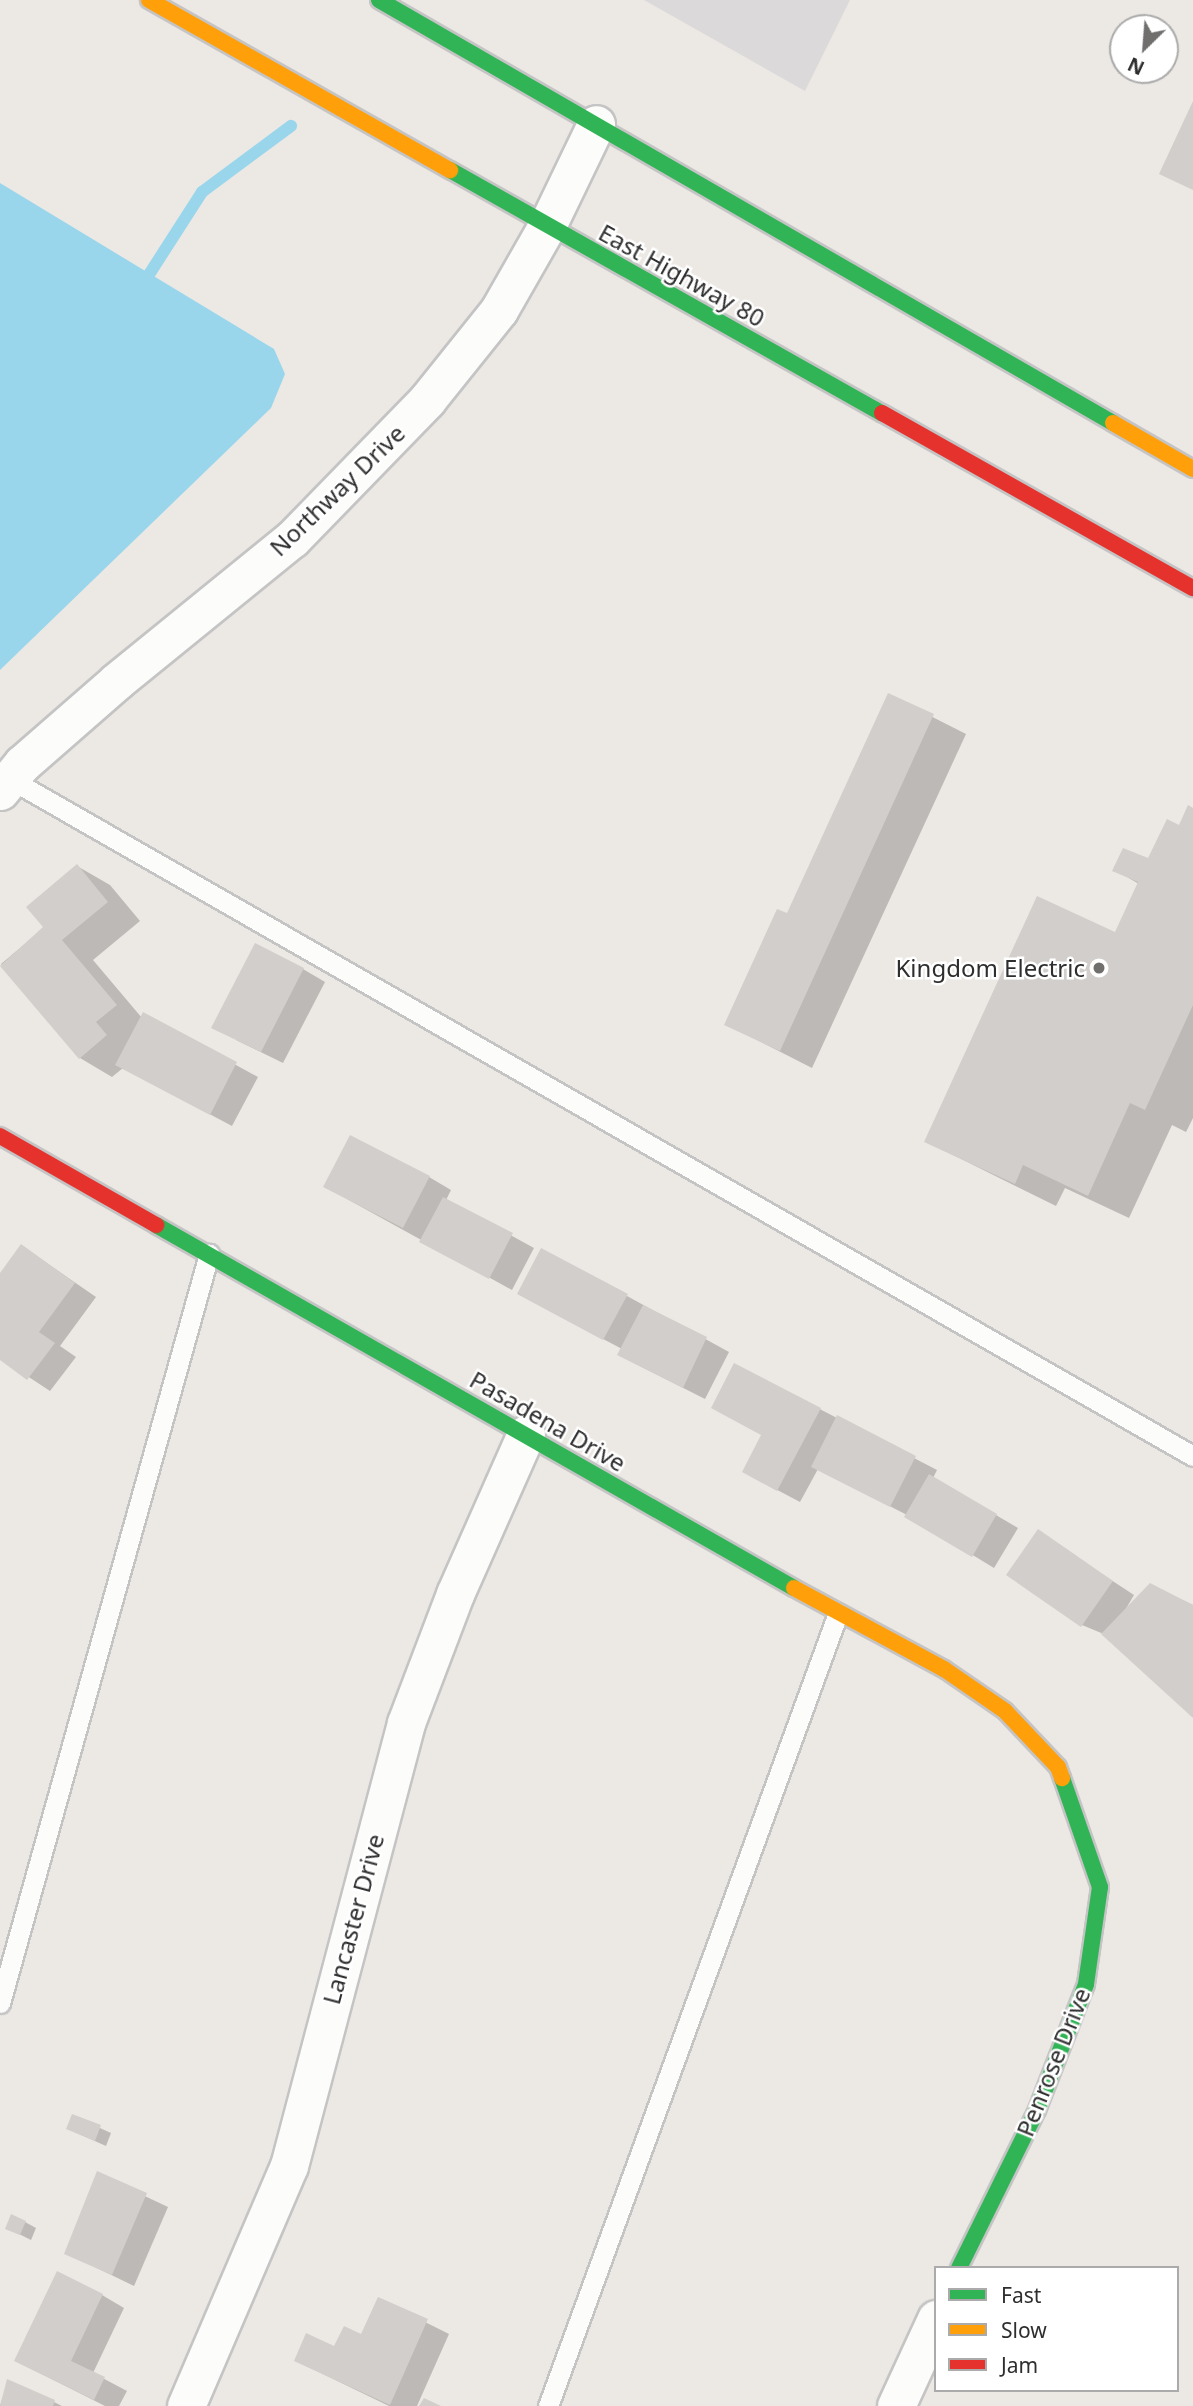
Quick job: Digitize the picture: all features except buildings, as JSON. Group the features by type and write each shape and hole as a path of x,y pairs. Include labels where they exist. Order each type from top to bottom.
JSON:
{"main road":[{"name":"East Highway 80","path":"149,0 1188,585"},
{"path":"379,0 1193,469"},
{"path":"1188,585 1193,562"},
{"name":"Pasadena Drive","path":"0,1136 838,1613 944,1669 1005,1711 1058,1767"},
{"name":"Penrose Drive","path":"960,2266 1037,2110 1086,1984 1100,1887 1085,1833 1058,1767"}],"street":[{"name":"Northway Drive","path":"3,781 117,681 292,539 427,400 499,310 547,226 596,124"},
{"name":"Lancaster Drive","path":"186,2406 289,2166 406,1723 455,1594 526,1434"},
{"path":"896,2406 934,2323"}],"lane":[{"path":"3,781 1193,1456"},
{"path":"0,2003 209,1254"},
{"path":"548,2406 838,1613"}],"shaded area":[{"path":"644,0 850,0 805,91"}],"water":[{"path":"0,183 274,349 285,374 271,408 0,670"}],"waterway":[{"path":"141,287 202,192 291,126"}],"traffic: fast":[{"path":"379,0 1113,423"},
{"path":"450,170 882,413"},
{"path":"156,1225 794,1588"},
{"path":"960,2266 1037,2110 1086,1984 1100,1887 1062,1778"}],"traffic: slow":[{"path":"149,0 450,170"},
{"path":"1113,423 1193,469"},
{"path":"794,1588 944,1669 1005,1711 1058,1767 1062,1778"}],"traffic: jam":[{"path":"882,413 1193,588"},
{"path":"0,1136 156,1225"}],"place":[{"name":"Kingdom Electric","path":"1099,968"}]}
